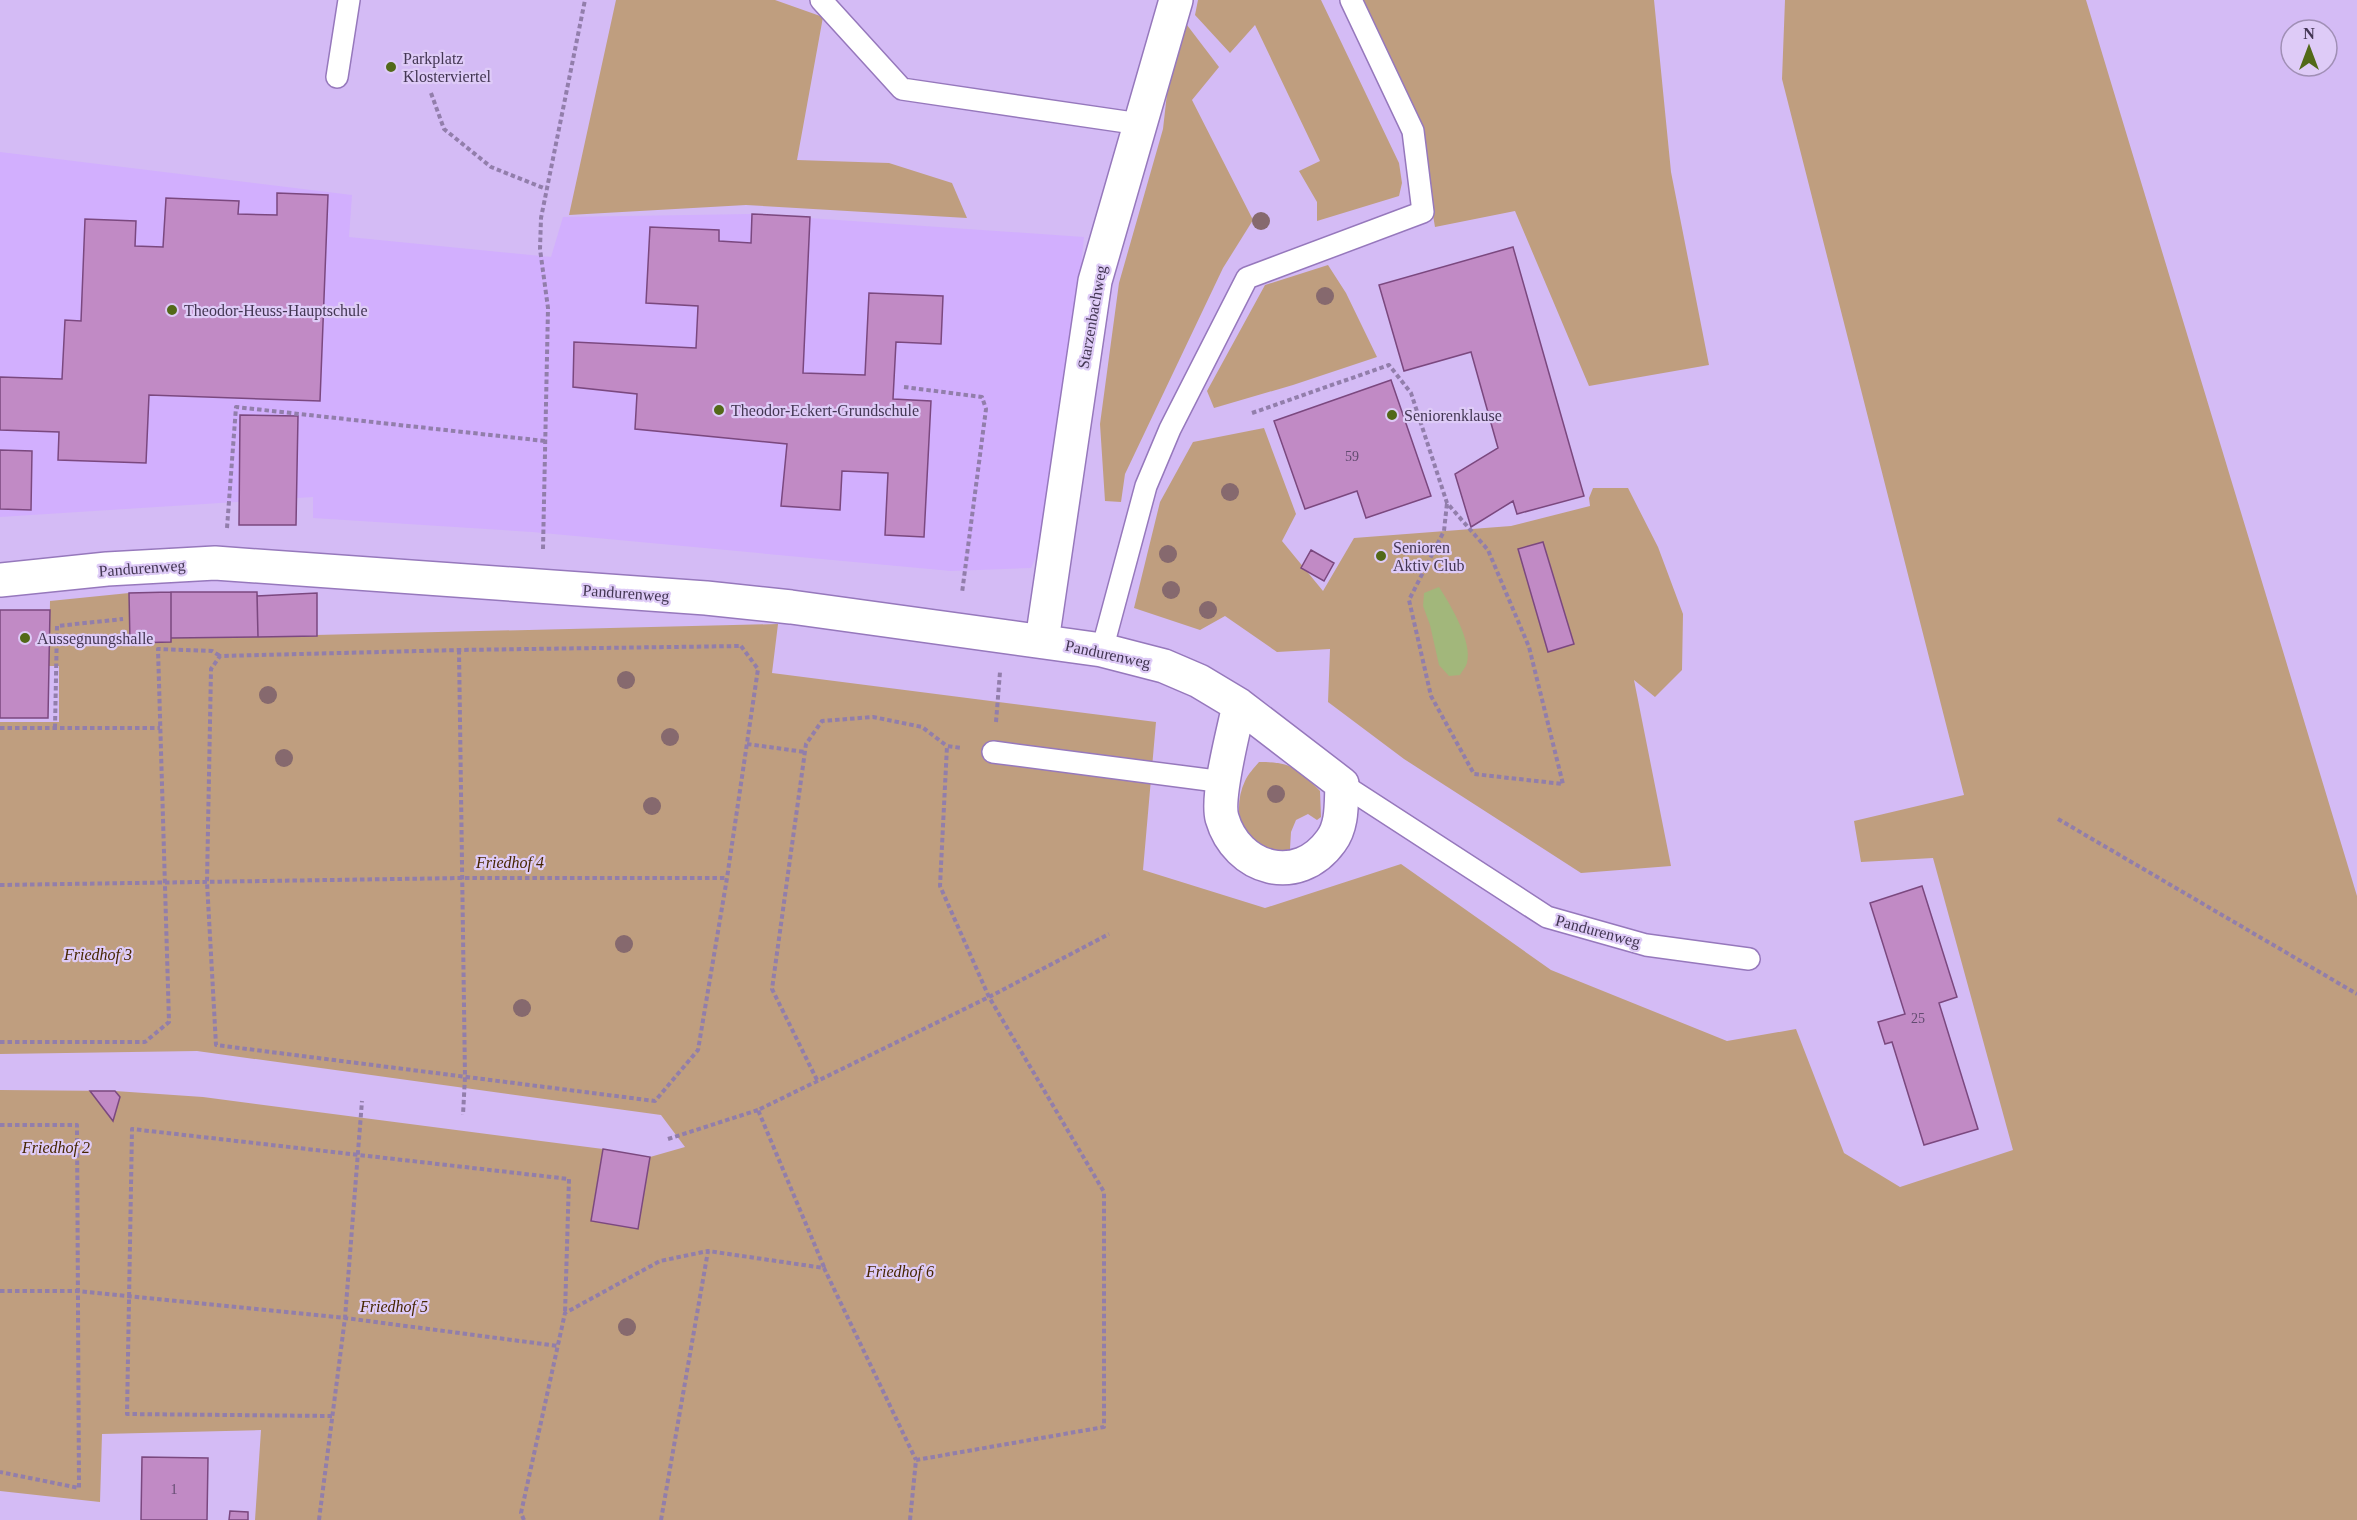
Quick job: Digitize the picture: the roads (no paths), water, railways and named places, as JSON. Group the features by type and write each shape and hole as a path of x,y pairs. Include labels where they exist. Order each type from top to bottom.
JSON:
{"street":[{"name":"Starzenbachweg","path":"1042,641 1095,281 1176,0"},
{"name":"Pandurenweg","path":"0,580 107,569 215,563 770,605 1102,650 1164,666 1199,681 1239,705 1342,784"},
{"path":"1239,705 1224,782 1222,816 1233,844 1250,860 1272,867 1296,867 1317,857 1333,840 1341,818 1342,784"}],"lane":[{"path":"337,77 349,0"},
{"path":"821,0 902,89 1140,124"},
{"path":"1102,650 1146,486 1170,429 1247,278 1423,212 1413,131 1351,0"},
{"path":"993,752 1224,782"},
{"name":"Pandurenweg","path":"1342,784 1547,918 1646,945 1749,959"}],"place":[{"name":"Parkplatz Klosterviertel","path":"391,67"},
{"name":"Theodor-Heuss-Hauptschule","path":"172,310"},
{"name":"Theodor-Eckert-Grundschule","path":"719,410"},
{"name":"Seniorenklause","path":"1392,415"},
{"name":"Senioren Aktiv Club","path":"1381,556"},
{"name":"Aussegnungshalle","path":"25,638"}],"park label":[{"name":"Friedhof 4","path":"510,862"},
{"name":"Friedhof 3","path":"98,954"},
{"name":"Friedhof 2","path":"56,1147"},
{"name":"Friedhof 6","path":"900,1271"},
{"name":"Friedhof 5","path":"394,1306"}]}
